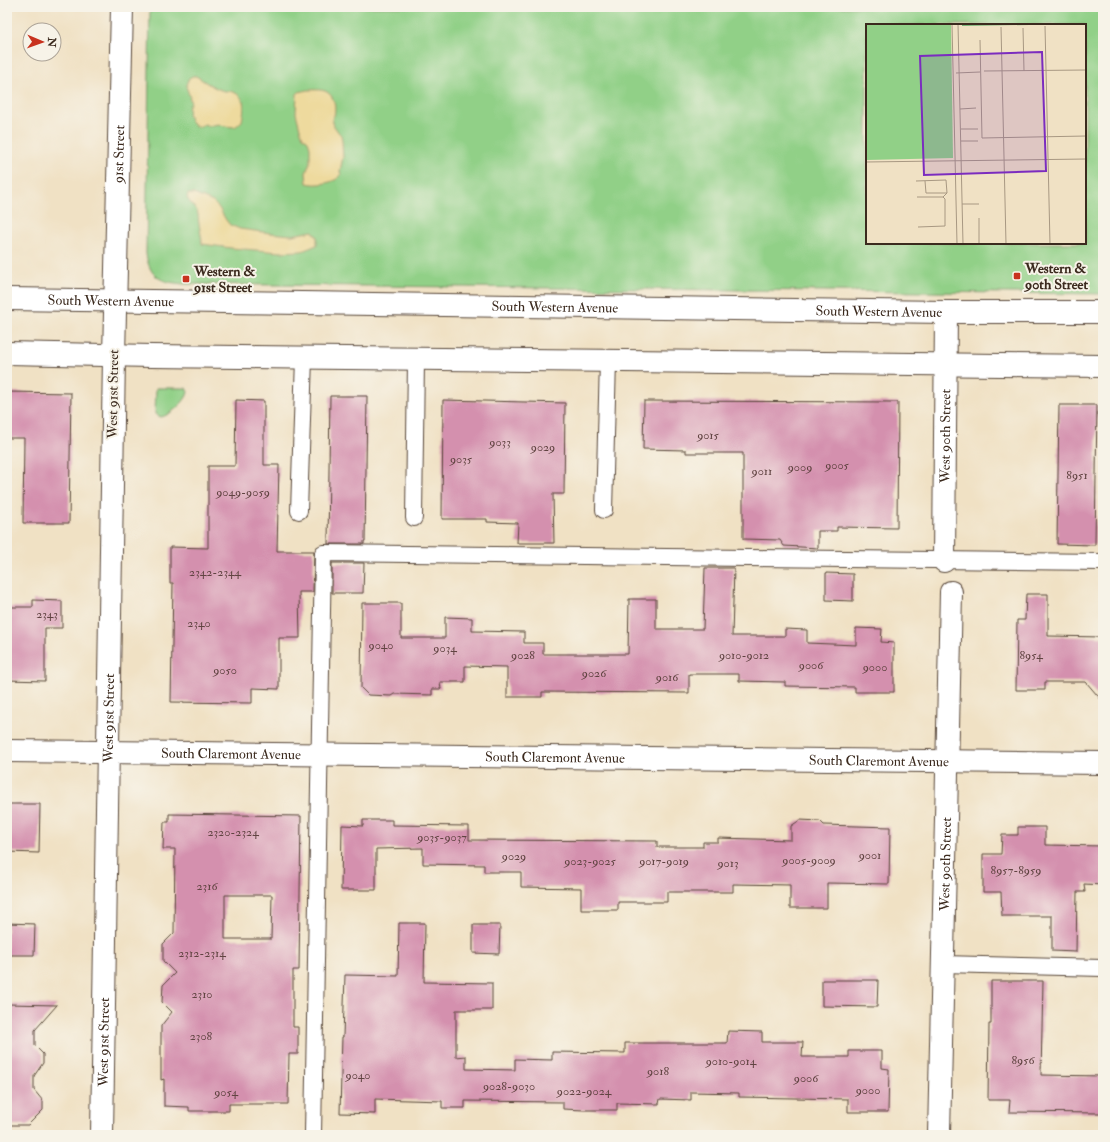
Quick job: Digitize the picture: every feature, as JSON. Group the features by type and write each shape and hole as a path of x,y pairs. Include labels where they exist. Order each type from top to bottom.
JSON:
{"street":[{"name":"91st Street","path":"115,301 122,7"},
{"name":"South Western Avenue","path":"7,299 946,312 1103,312"},
{"name":"West 91st Street","path":"102,1135 115,301"},
{"name":"West 90th Street","path":"944,560 946,312"},
{"path":"7,353 114,356 1103,366"},
{"name":"West 90th Street","path":"938,1135 951,592"},
{"name":"South Claremont Avenue","path":"7,751 1103,763"}],"lane":[{"path":"299,511 304,358"},
{"path":"414,518 416,359"},
{"path":"604,510 608,361"},
{"path":"313,1135 323,553 1103,562"},
{"path":"942,964 1103,968"}],"green space":[{"path":"150,7 1103,7 1103,294 184,284 169,282 158,278 154,274 146,254"},
{"path":"156,388 186,388 188,392 187,396 177,408 161,417 155,414"}],"sand":[{"path":"192,76 196,76 222,91 232,91 241,97 244,104 242,121 235,127 218,124 208,126 205,124 198,127 195,126 189,115 188,108 191,102 186,88 187,82"},
{"path":"308,90 325,91 330,94 335,110 332,118 334,126 341,135 342,140 343,157 340,171 341,175 335,180 326,183 307,183 306,173 310,162 310,147 308,141 303,137 296,113 297,94"},
{"path":"188,194 194,194 213,202 219,208 230,225 240,229 292,235 313,231 317,237 317,245 302,251 280,252 202,244 198,213 187,198"}],"building":[{"path":"7,392 71,393 69,523 23,523 24,438 7,438"},
{"path":"330,396 367,396 364,544 328,544"},
{"path":"236,400 264,401 264,465 279,465 277,551 314,551 313,592 299,592 300,638 279,638 279,689 252,688 252,703 171,702 173,583 170,583 170,547 208,548 208,466 235,466"},
{"path":"443,400 565,403 564,494 553,494 554,543 517,543 518,523 487,522 487,519 442,519"},
{"path":"644,401 898,402 897,528 837,527 837,531 818,531 818,548 784,546 780,540 743,539 743,453 686,453 686,450 643,449"},
{"path":"1059,405 1097,405 1095,545 1057,544"},
{"path":"332,563 364,563 363,593 332,593"},
{"path":"705,568 734,568 732,636 785,636 785,629 807,630 807,643 856,645 856,628 882,629 881,642 894,643 894,692 855,692 855,687 785,686 785,682 739,681 739,674 689,674 689,693 542,692 542,697 507,697 507,667 465,666 465,682 440,682 441,689 432,689 432,695 368,695 361,688 362,603 401,603 401,638 445,638 445,617 472,618 472,631 524,632 524,643 543,643 543,654 628,654 629,599 656,599 656,629 703,629"},
{"path":"826,573 853,574 853,601 826,600"},
{"path":"1026,594 1048,594 1048,636 1103,637 1103,702 1086,682 1045,682 1045,690 1016,690 1017,620 1025,620"},
{"path":"33,600 62,601 62,628 45,628 45,681 7,680 7,607 33,607"},
{"path":"7,804 40,804 39,853 7,852"},
{"path":"169,814 301,816 299,970 293,970 293,1027 298,1027 298,1054 289,1054 288,1104 229,1104 229,1111 189,1111 189,1107 164,1106 164,1079 161,1080 161,1026 172,1012 162,1002 163,985 175,973 163,961 163,944 174,933 175,849 163,849 164,822 169,822","holes":["225,895 272,895 271,939 225,939"]},
{"path":"363,820 392,820 392,825 469,826 469,840 657,841 657,847 703,847 703,842 718,842 718,838 791,840 791,826 800,820 820,821 824,825 890,827 889,884 827,883 827,908 790,908 790,885 733,884 733,892 667,892 667,902 618,902 618,910 581,910 581,888 521,887 521,872 484,872 484,865 423,864 423,848 376,849 376,890 341,890 342,825 363,826"},
{"path":"1018,827 1045,827 1045,845 1103,846 1103,885 1084,884 1085,892 1077,892 1076,952 1052,951 1052,916 1002,916 1001,892 983,892 983,854 1001,854 1002,835 1018,835"},
{"path":"7,923 35,924 34,955 7,955"},
{"path":"399,923 425,923 424,982 492,983 492,1010 456,1010 456,1057 466,1056 466,1069 515,1070 515,1059 552,1060 552,1052 625,1053 625,1043 727,1043 728,1031 762,1032 762,1042 803,1042 802,1057 849,1057 849,1051 882,1051 882,1068 889,1069 888,1112 848,1112 848,1099 739,1097 739,1093 691,1092 691,1100 660,1099 659,1104 617,1103 617,1110 563,1109 563,1102 465,1101 465,1108 442,1108 442,1101 375,1099 375,1114 340,1113 345,975 398,976"},
{"path":"473,925 500,925 499,954 473,953"},
{"path":"822,980 878,980 877,1007 822,1006"},
{"path":"991,981 1043,981 1041,1075 1103,1076 1103,1112 1009,1112 1010,1100 988,1100"},
{"path":"7,1004 57,1005 35,1030 35,1046 43,1054 43,1063 34,1076 34,1090 43,1101 43,1110 28,1125 7,1125"}],"place":[{"name":"Western & 90th Street","path":"1017,276"},
{"name":"Western & 91st Street","path":"186,279"}]}
